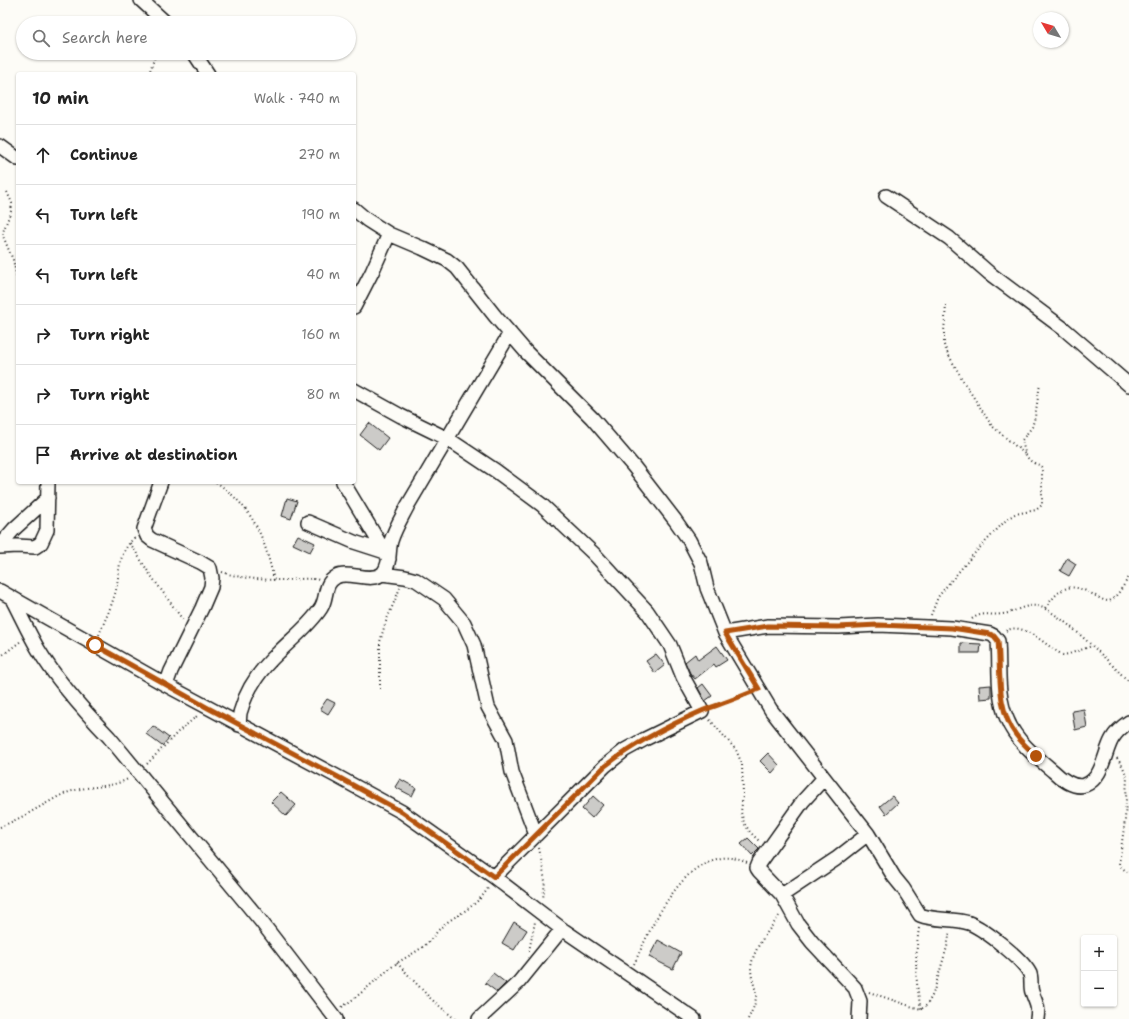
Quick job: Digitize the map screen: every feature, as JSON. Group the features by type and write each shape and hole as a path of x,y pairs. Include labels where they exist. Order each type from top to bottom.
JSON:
{"street":[{"path":"141,0 158,16"},
{"path":"199,60 207,72"},
{"path":"0,146 16,158"},
{"path":"886,196 949,238 989,273 1064,329 1129,386"},
{"path":"356,211 367,220 389,234 447,260 457,268 532,358 592,418 634,467 689,540 701,562 707,588 725,633 771,710 868,834 894,877 920,915 967,923 980,928 993,937 1027,969 1031,976 1032,992 1037,1002 1037,1019"},
{"path":"356,303 389,234"},
{"path":"382,574 388,566 387,555 395,530 408,505 510,333"},
{"path":"356,391 401,416 448,438 542,505 594,554 647,611 670,645 683,677 702,711 625,750 605,766 494,877"},
{"path":"0,546 35,547 41,543 47,530 48,484"},
{"path":"160,484 144,529 147,536 152,540 210,568 212,578 211,587 202,608 171,671 166,685"},
{"path":"344,484 387,555"},
{"path":"0,546 14,529 48,498"},
{"path":"308,522 387,555"},
{"path":"239,725 240,711 252,685 278,652 313,619 322,608 330,581 338,576 362,577 382,574 416,580 444,599 464,623 474,645 488,707 506,740 512,772 536,835"},
{"path":"6,594 166,685 402,812 494,877 562,929 685,1017"},
{"path":"6,594 49,666 64,686 109,737 260,920 334,1016"},
{"path":"725,633 768,626 838,627 878,625 923,628 935,627 990,634 998,641 1002,703 1007,720 1016,736 1056,775 1069,783 1079,786 1085,785 1092,780 1102,768 1112,738 1118,730 1129,722"},
{"path":"824,778 803,801 767,851 757,868 782,895 798,924 812,942 855,988 860,1000 859,1019"},
{"path":"782,895 836,859 868,834"},
{"path":"479,1019 508,993 528,972 562,929"}],"path":[{"path":"150,72 154,60"},
{"path":"7,192 12,204 3,236 13,260 16,273"},
{"path":"923,628 929,619 938,597 972,555 1007,519 1016,514 1036,510 1042,505 1042,468 1040,465 1030,460 992,426 951,360 944,345 946,305"},
{"path":"1026,456 1022,440 1029,431 1035,417 1040,384"},
{"path":"219,484 244,506 258,526 270,562 274,580"},
{"path":"95,645 115,597 122,554 130,543 144,529"},
{"path":"130,543 152,578 191,631"},
{"path":"210,568 243,577 274,580 311,579 322,582 327,587"},
{"path":"380,689 380,642 391,607 405,577"},
{"path":"1045,608 1062,590 1071,587 1080,589 1102,600 1109,601 1114,598 1129,577"},
{"path":"964,630 974,617 981,614 1002,614 1016,609 1036,606 1045,608 1056,615 1092,646 1129,682"},
{"path":"998,641 1007,630 1011,628 1026,632 1036,637 1062,655 1092,646"},
{"path":"0,657 30,634"},
{"path":"759,689 702,711 736,750 742,764 744,795 741,812 744,823 767,851"},
{"path":"0,827 26,815 67,792 119,784 139,773 178,732 208,708"},
{"path":"1108,749 1118,758 1127,777 1125,820 1119,864 1129,873"},
{"path":"528,972 530,943 533,927 538,911 543,902 545,892 545,881 536,835"},
{"path":"628,976 653,922 664,904 678,885 698,868 713,859 725,857 738,858 757,868"},
{"path":"334,1016 397,963 414,954 426,944 439,929 473,906 483,896 494,877"},
{"path":"748,1019 756,1000 751,974 753,959 765,934 781,914 789,907"},
{"path":"920,915 916,948 916,982 921,1009"},
{"path":"855,988 921,1009 927,1005 933,994 948,947 951,920"},
{"path":"397,963 430,998 455,1019"}],"building":[{"path":"369,423 388,438 379,450 360,435"},
{"path":"287,498 297,501 291,519 282,516"},
{"path":"298,535 315,543 310,552 293,544"},
{"path":"1067,558 1076,564 1069,576 1060,571"},
{"path":"961,643 981,644 980,653 961,653"},
{"path":"717,646 727,660 716,667 714,664 695,679 690,673 685,662 695,654 698,660"},
{"path":"656,654 665,665 655,673 646,661"},
{"path":"703,684 712,696 705,701 698,688"},
{"path":"991,685 991,698 980,699 979,686"},
{"path":"327,699 335,703 328,714 320,709"},
{"path":"1084,709 1087,727 1075,730 1072,711"},
{"path":"153,726 169,738 162,746 146,734"},
{"path":"768,753 779,765 772,773 760,761"},
{"path":"400,779 416,788 412,796 395,787"},
{"path":"281,792 296,805 286,816 271,802"},
{"path":"593,796 603,805 592,818 582,809"},
{"path":"892,796 898,803 886,814 880,806"},
{"path":"748,838 759,849 752,856 741,844"},
{"path":"514,922 527,930 514,950 502,943"},
{"path":"658,940 681,953 673,969 649,957"},
{"path":"493,973 506,983 497,992 485,983"}],"route":[{"path":"95,645 208,708 402,812 494,877 605,766 625,750 702,711 759,689 725,633 768,626 838,627 878,625 952,628 990,634 998,641 1002,703 1007,720 1016,736 1036,756"}]}
